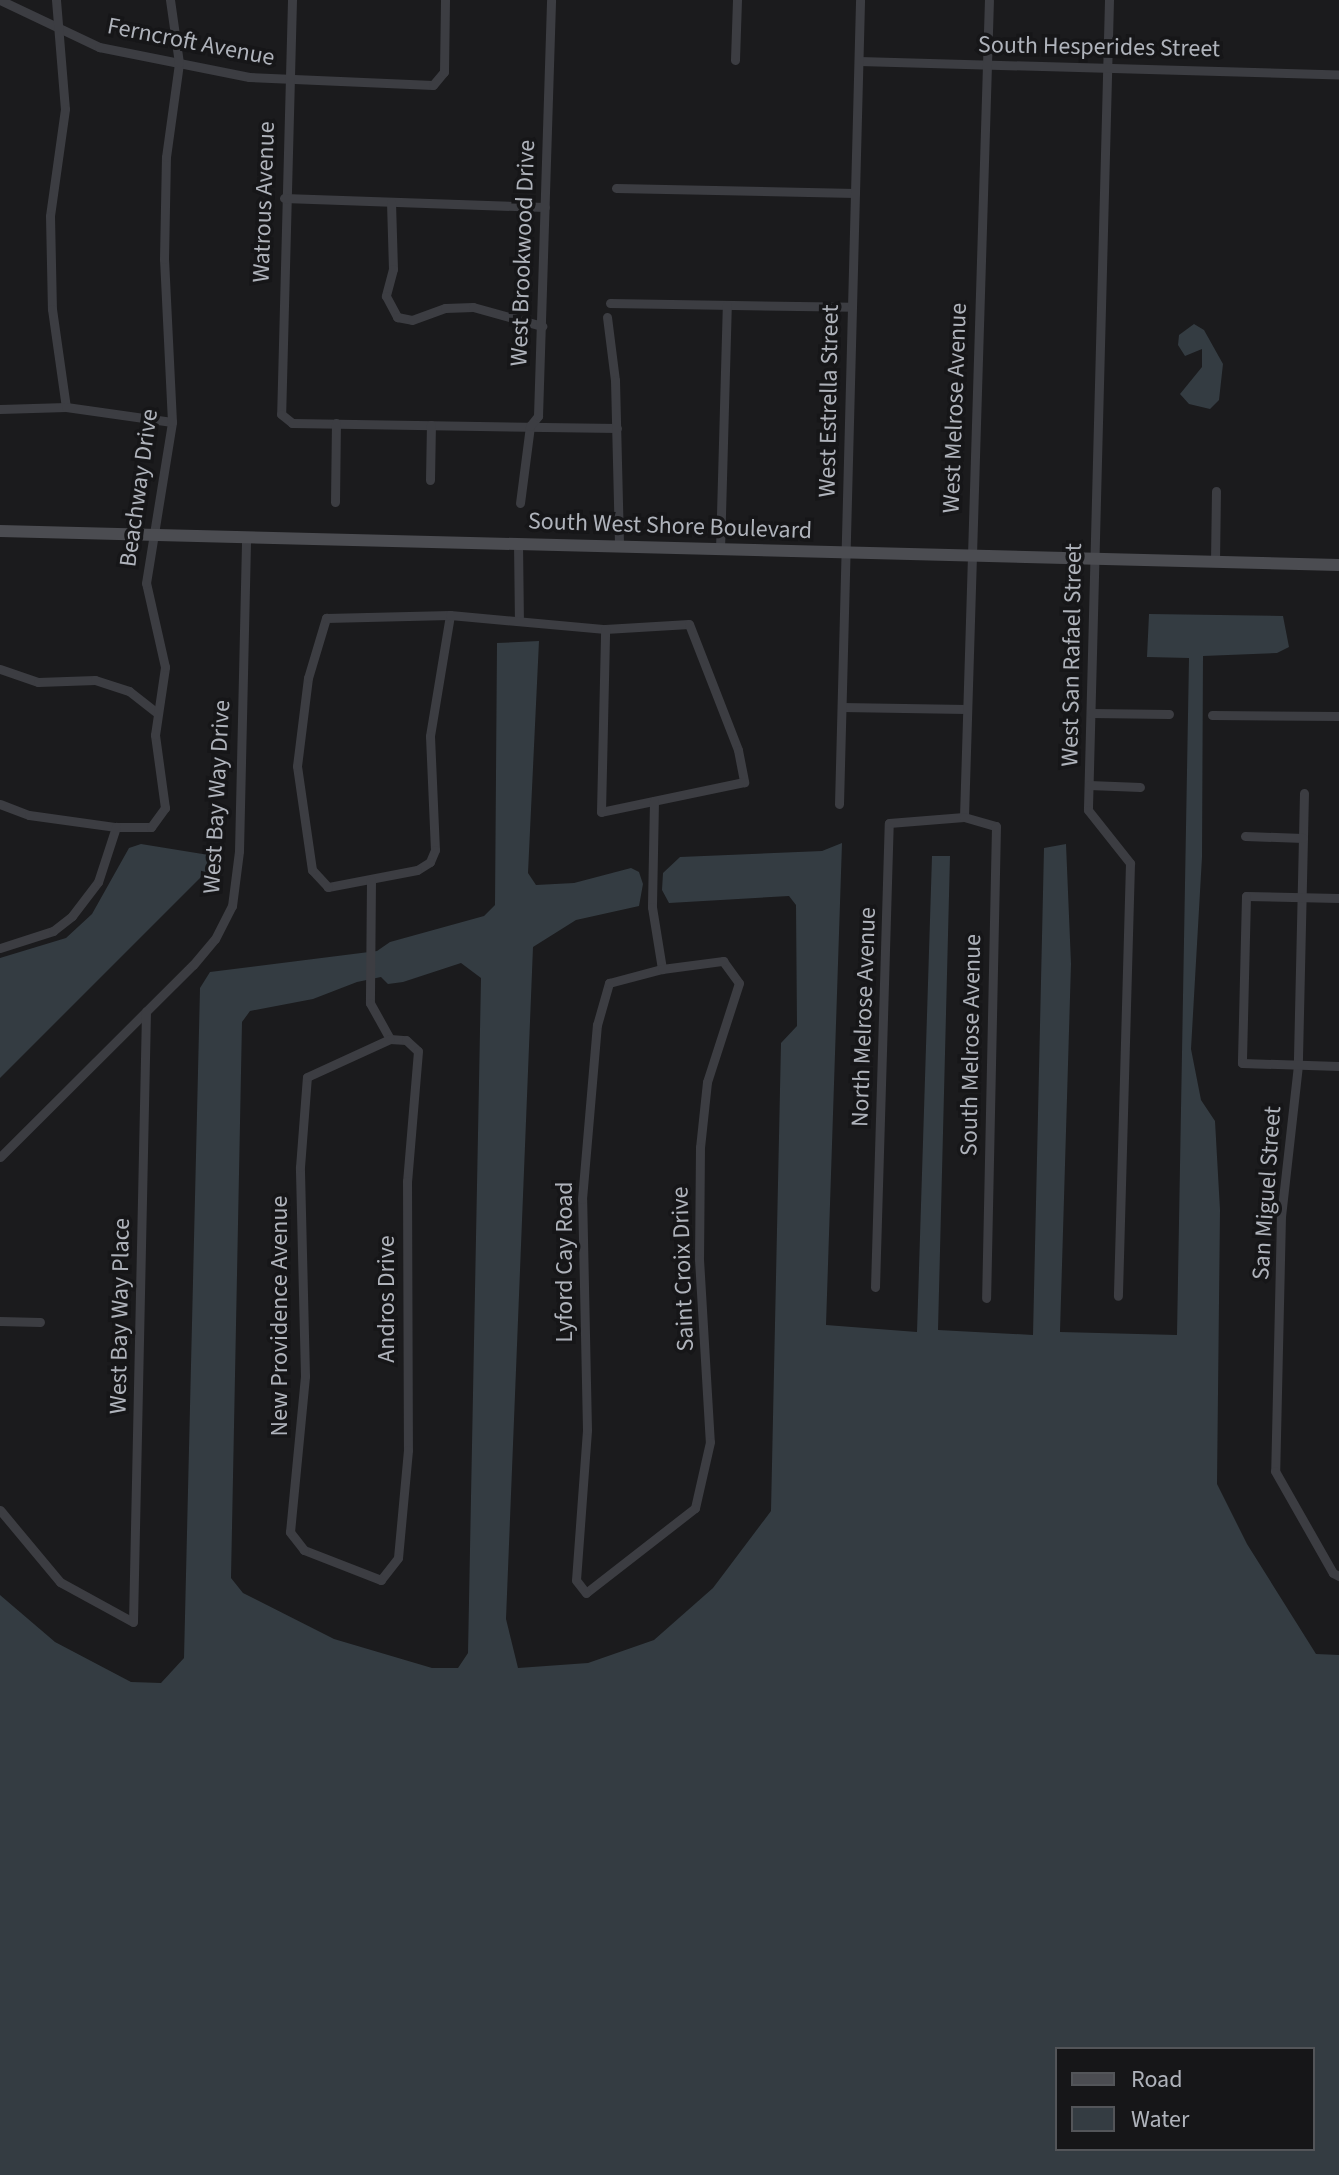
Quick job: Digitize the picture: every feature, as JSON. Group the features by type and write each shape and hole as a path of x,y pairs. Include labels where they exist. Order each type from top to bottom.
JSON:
{"street":[{"name":"Ferncroft Avenue","path":"0,0 99,47 179,63 288,81 433,85 444,72 445,0"},
{"path":"56,0 65,109 50,216 52,309 66,407"},
{"name":"Beachway Drive","path":"116,827 151,827 165,808 157,772 156,712 165,667 146,583 172,422 164,259 166,157 179,63 170,0"},
{"name":"Watrous Avenue","path":"292,0 278,405 292,423 336,423"},
{"name":"West Brookwood Drive","path":"520,503 530,426 538,416 551,0"},
{"path":"735,60 737,0"},
{"name":"West Estrella Street","path":"839,804 860,0"},
{"name":"West Melrose Avenue","path":"964,817 969,556 989,0"},
{"name":"West San Rafael Street","path":"1109,0 1088,810 1130,863 1118,1296"},
{"name":"South Hesperides Street","path":"859,61 1339,74"},
{"path":"616,188 855,193"},
{"path":"284,198 545,207"},
{"path":"391,202 393,269 386,296 397,317 412,320 445,308 473,307 542,326"},
{"path":"610,303 852,307"},
{"path":"720,550 727,305"},
{"path":"607,317 617,428 619,546"},
{"path":"0,409 66,407 172,422"},
{"path":"335,502 336,423 617,428"},
{"path":"430,480 431,425"},
{"path":"1215,562 1216,491"},
{"name":"South West Shore Boulevard","path":"0,531 1339,565"},
{"name":"West Bay Way Drive","path":"0,1157 215,939 235,892 246,538"},
{"path":"518,543 519,620"},
{"path":"450,615 430,736 435,850 430,862 417,870 328,887 312,870 297,766 308,678 326,618 450,615 605,629 689,624 738,750 744,782 601,812 605,629"},
{"path":"0,669 38,682 95,680 129,691 156,712"},
{"path":"842,707 966,709"},
{"path":"1091,713 1169,714"},
{"path":"1212,715 1339,718"},
{"path":"1089,785 1140,787"},
{"name":"San Miguel Street","path":"1304,793 1298,1065 1281,1216 1275,1471 1339,1576"},
{"path":"654,801 652,907 662,969"},
{"path":"0,804 29,815 116,827 98,882 72,916 53,931 0,948"},
{"name":"North Melrose Avenue","path":"875,1287 889,823 964,817"},
{"name":"South Melrose Avenue","path":"964,817 996,826 986,1298"},
{"path":"1245,836 1303,838"},
{"path":"371,880 370,1003 390,1039"},
{"path":"1339,898 1246,896 1242,1063 1339,1066"},
{"name":"Saint Croix Drive","path":"586,1593 695,1508 710,1442 699,1259 700,1147 707,1082 739,983 723,961 662,969"},
{"name":"Lyford Cay Road","path":"586,1593 576,1580 587,1430 582,1199 597,1025 609,983 662,969"},
{"name":"West Bay Way Place","path":"0,1510 60,1582 133,1622 146,1011"},
{"name":"New Providence Avenue","path":"388,1577 369,1578 304,1550 290,1532 305,1376 300,1167 307,1077 390,1039"},
{"name":"Andros Drive","path":"388,1577 398,1558 408,1450 407,1181 418,1051 406,1040 390,1039"},
{"path":"0,1321 40,1322"}],"water":[{"path":"1194,324 1204,330 1223,364 1219,400 1210,409 1189,404 1180,394 1202,367 1202,349 1185,356 1178,345 1179,335"},
{"path":"1149,614 1283,616 1289,647 1277,653 1203,656 1202,857 1191,1049 1201,1100 1215,1121 1220,1210 1217,1484 1247,1544 1316,1654 1339,1655 1339,2175 0,2175 0,1595 55,1642 131,1682 161,1683 184,1658 200,988 210,972 377,951 390,942 484,916 495,905 497,643 539,641 528,873 536,885 574,883 631,868 639,872 643,884 639,906 576,920 533,947 506,1619 518,1668 588,1663 654,1640 713,1588 771,1511 781,1043 797,1026 796,905 789,896 669,903 662,890 663,873 680,857 822,851 842,843 826,1325 917,1332 932,856 950,856 938,1330 1033,1335 1044,848 1066,844 1071,964 1060,1332 1177,1335 1189,658 1147,657","holes":["461,963 481,978 468,1653 458,1668 432,1668 334,1639 243,1593 231,1578 242,1022 250,1011 313,999 357,982 381,977 388,984 403,982"]},
{"path":"141,844 221,857 0,1078 0,958 66,938 92,914 129,848"}]}
